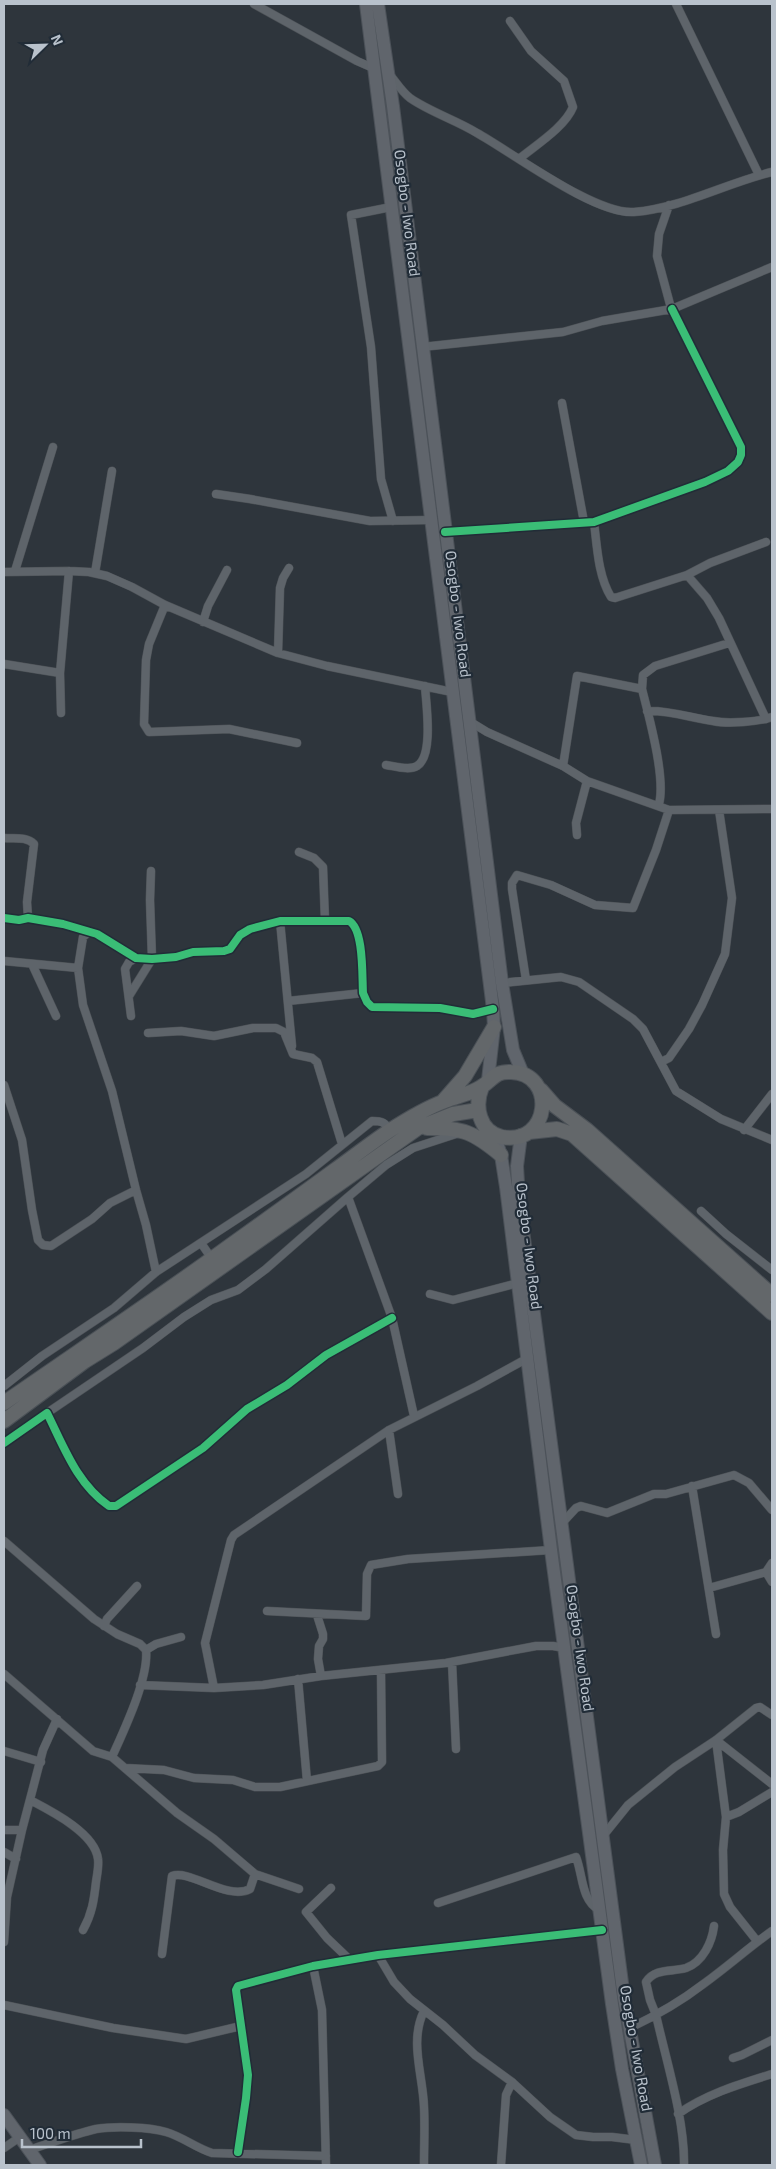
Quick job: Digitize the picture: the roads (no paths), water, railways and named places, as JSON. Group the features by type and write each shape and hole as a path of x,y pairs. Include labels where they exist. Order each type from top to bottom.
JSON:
{"highway":[{"path":"442,1102 465,1076 494,1027"},
{"path":"4,1403 212,1259 390,1131 442,1102 485,1084 496,1075 505,1072 523,1074 555,1106 587,1130 772,1295"},
{"path":"485,1084 478,1095 478,1110 483,1124 493,1135 504,1137 557,1129 572,1134 772,1313"},
{"path":"525,1134 536,1125 542,1111 542,1095 537,1086"},
{"path":"4,1421 85,1361 114,1343 418,1128 453,1114 478,1110"},
{"path":"418,1128 448,1128 466,1131 481,1138 501,1155"},
{"path":"105,1332 114,1343"}],"main road":[{"name":"Osogbo - Iwo Road","path":"366,4 493,1009 494,1027 485,1084"},
{"name":"Osogbo - Iwo Road","path":"378,4 393,106 496,939 512,1050 523,1074"},
{"name":"Osogbo - Iwo Road","path":"525,1134 517,1166 519,1200 630,2028 655,2165"},
{"name":"Osogbo - Iwo Road","path":"493,1135 501,1155 551,1550 622,2069 642,2165"},
{"path":"4,2115 40,2165"}],"street":[{"path":"254,4 373,68"},
{"path":"676,4 759,175"},
{"path":"510,21 531,51 564,81 573,107 570,114 559,126 519,159"},
{"path":"388,74 409,98 477,133 602,206 618,211 633,212 669,205 772,172"},
{"path":"393,106 409,98"},
{"path":"445,532 594,522 705,482 728,471 738,462 741,455 736,438 672,308 657,256 659,234 669,205"},
{"path":"391,207 350,215 371,347 381,479 393,521"},
{"path":"422,347 563,332 672,308 772,267"},
{"path":"562,403 584,522"},
{"path":"15,571 53,446"},
{"path":"95,573 112,472"},
{"path":"216,494 370,521 431,520"},
{"path":"594,522 598,554 611,597 616,598 687,575 710,563 766,542"},
{"path":"278,653 280,588 289,568"},
{"path":"203,622 208,606 227,570"},
{"path":"61,713 60,673 69,571"},
{"path":"4,572 69,571 95,573 132,587 165,605 278,653 327,666 452,692"},
{"path":"647,711 660,710 716,722 769,718 729,643 719,618 707,598 687,575"},
{"path":"165,605 149,644 146,660 144,724 148,732 229,729 297,743"},
{"path":"659,804 661,798 659,775 642,689 643,675 655,666 729,643"},
{"path":"4,664 60,673"},
{"path":"563,766 577,676 642,689"},
{"path":"386,765 412,768 418,766 423,758 427,730 425,686"},
{"path":"469,720 487,732 563,766 587,781 659,804 669,810 772,809"},
{"path":"577,835 576,822 587,781"},
{"path":"526,980 512,889 514,878 521,874 595,905 634,908 669,810"},
{"path":"661,1062 669,1058 689,1029 725,954 732,898 720,810"},
{"path":"4,838 31,841 34,844 27,902 28,918"},
{"path":"299,852 314,858 323,867 325,921"},
{"path":"129,996 152,959 151,871"},
{"path":"4,918 19,920 28,918 62,924 90,934 136,958 152,959 176,957 193,952 224,951 230,949 240,936 250,929 280,921 349,921 356,928 358,934 364,993 367,1002 372,1007 440,1008 473,1014 493,1009"},
{"path":"280,921 293,1054"},
{"path":"90,934 78,968 83,1005 112,1091 156,1272"},
{"path":"131,1016 125,969 129,962 136,958"},
{"path":"4,961 78,968"},
{"path":"32,964 56,1016"},
{"path":"502,983 561,978 579,982 639,1024 676,1091 721,1119 772,1140"},
{"path":"288,1001 364,993"},
{"path":"148,1033 181,1031 214,1036 253,1028 276,1028 284,1032 293,1054"},
{"path":"293,1054 312,1058 317,1062 342,1144"},
{"path":"4,1085 22,1140 38,1240 44,1245 51,1246 92,1219 110,1203 136,1190"},
{"path":"744,1130 772,1094"},
{"path":"4,1386 42,1356 114,1308 156,1272 306,1174 372,1121 385,1123 390,1131"},
{"path":"4,1443 143,1348 184,1317 211,1300 238,1290 386,1165 414,1148 466,1131"},
{"path":"348,1197 392,1318 414,1416"},
{"path":"701,1211 726,1234 772,1270"},
{"path":"201,1243 212,1259"},
{"path":"430,1294 453,1300 518,1282"},
{"path":"47,1413 84,1485 96,1498 109,1506 116,1506 203,1448 247,1410 326,1356 392,1318"},
{"path":"214,1688 205,1643 231,1540 234,1535 390,1430 528,1358"},
{"path":"390,1430 398,1494"},
{"path":"563,1522 576,1508 582,1506 607,1513 654,1494 666,1494 734,1475 749,1483 772,1510"},
{"path":"692,1486 716,1634"},
{"path":"4,1541 104,1626 140,1644 146,1650 140,1685 112,1757"},
{"path":"267,1612 366,1616 367,1574 371,1565 408,1559 551,1550"},
{"path":"709,1588 766,1572 772,1563"},
{"path":"766,1572 772,1582"},
{"path":"104,1626 107,1619 137,1586"},
{"path":"317,1615 323,1634 319,1653 321,1676"},
{"path":"146,1650 156,1644 181,1637"},
{"path":"140,1685 214,1688 263,1685 321,1676 452,1662 536,1646 565,1648"},
{"path":"452,1662 456,1749"},
{"path":"125,1768 164,1770 194,1778 233,1780 255,1788 306,1782 381,1765 381,1671"},
{"path":"4,1674 93,1751 112,1757 177,1813 214,1839 255,1874 299,1889"},
{"path":"298,1679 306,1782"},
{"path":"603,1836 628,1805 675,1767 716,1740 756,1708 760,1707 772,1715"},
{"path":"4,1942 7,1897 22,1830 43,1750 57,1719"},
{"path":"716,1740 772,1784"},
{"path":"716,1740 726,1817 723,1850 724,1894 730,1907 757,1941"},
{"path":"4,1751 41,1762"},
{"path":"726,1817 739,1812 772,1792"},
{"path":"30,1800 70,1822 96,1852 98,1860 94,1901 91,1916 83,1930"},
{"path":"4,1830 22,1830"},
{"path":"4,1852 16,1859"},
{"path":"438,1903 576,1857 581,1870 585,1894 590,1905 599,1910"},
{"path":"162,1954 172,1876 187,1877 226,1890 244,1891 250,1889 255,1874"},
{"path":"331,1888 306,1912 327,1938 350,1960"},
{"path":"684,2165 678,2114 656,2015 646,1982 657,1973 687,1968 697,1961 706,1952 713,1938 714,1926"},
{"path":"238,2152 248,2075 236,1990 238,1986 313,1966 378,1955 602,1930"},
{"path":"630,2028 656,2015 701,1987 757,1941 772,1933"},
{"path":"378,1955 394,1982 424,2011 443,2025 475,2055 512,2082 550,2116 576,2135 593,2138 612,2136 636,2140"},
{"path":"313,1966 322,2010 326,2165"},
{"path":"4,2005 113,2028 186,2039 241,2026"},
{"path":"424,2011 418,2023 417,2042 424,2105 424,2165"},
{"path":"733,2058 772,2040"},
{"path":"678,2114 690,2106 724,2090 772,2074"},
{"path":"501,2165 506,2095 512,2082"},
{"path":"30,2150 98,2129 139,2129 165,2132 212,2153 238,2152 326,2156"},
{"path":"4,2148 20,2137"}]}
